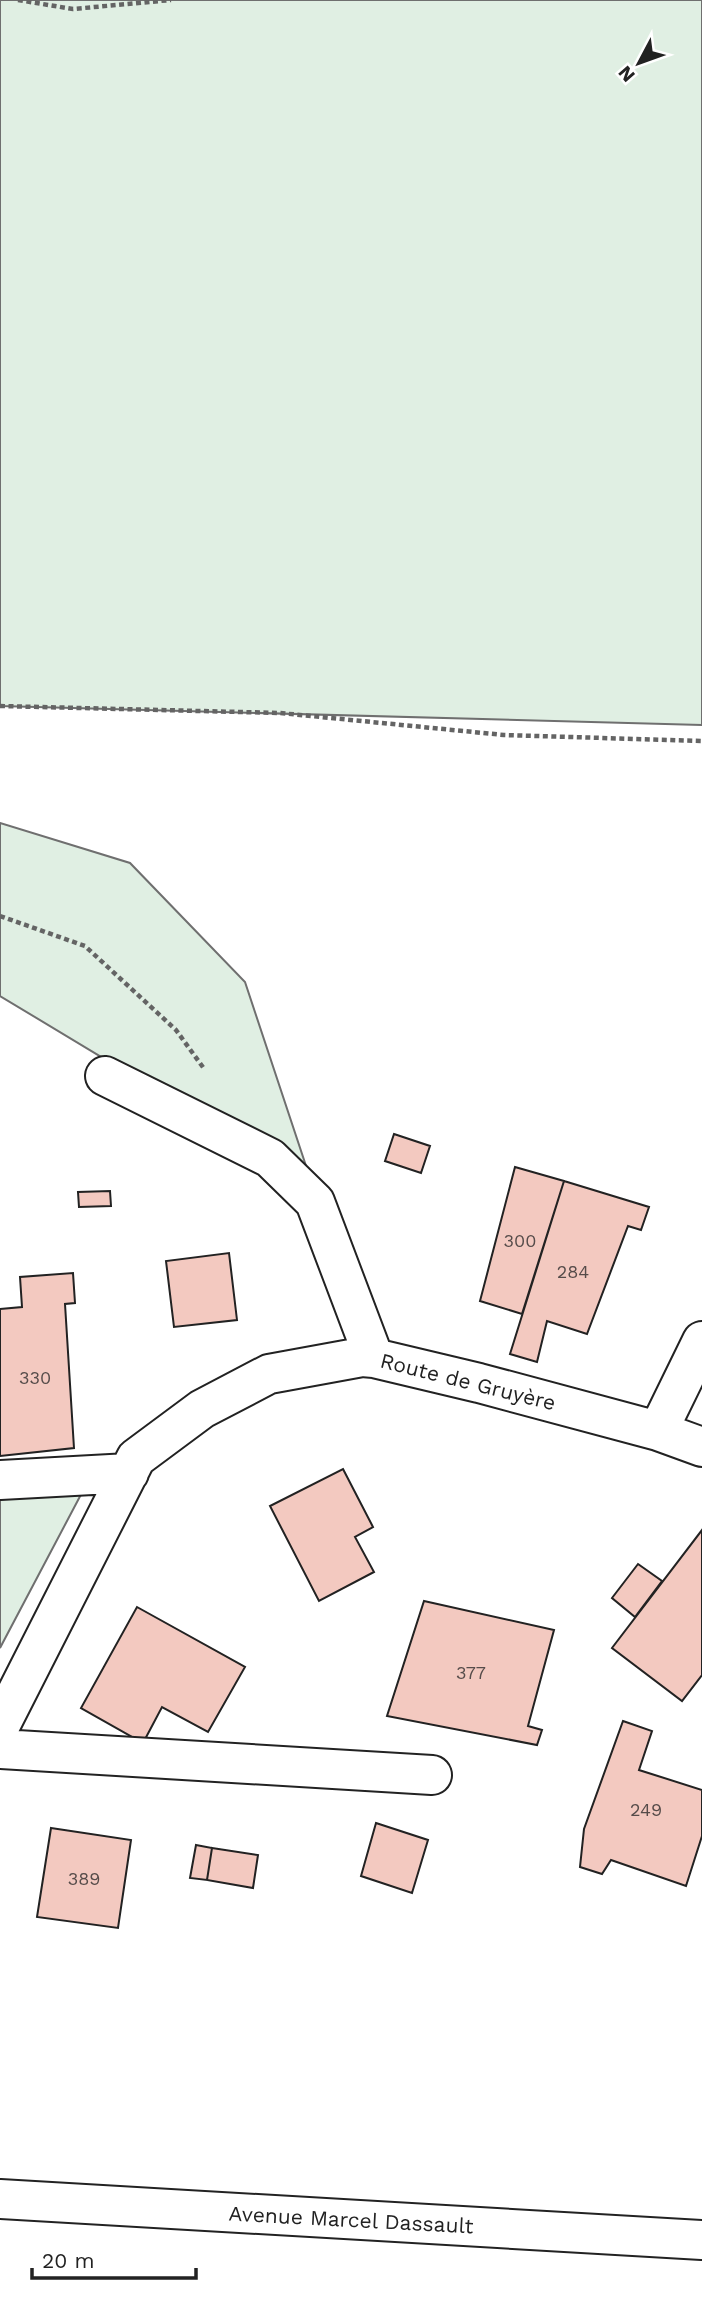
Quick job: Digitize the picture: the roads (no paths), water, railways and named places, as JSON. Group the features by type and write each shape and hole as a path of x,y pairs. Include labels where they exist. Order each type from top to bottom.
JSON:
{"street":[{"path":"105,1076 270,1158 316,1202 374,1358"},
{"path":"658,1431 702,1341"},
{"name":"Route de Gruyère","path":"0,1726 136,1458 202,1409 269,1374 362,1357 374,1358 658,1431 702,1447"},
{"path":"0,1480 129,1473"},
{"path":"0,1749 432,1775"},
{"name":"Avenue Marcel Dassault","path":"0,2199 702,2240"}]}
